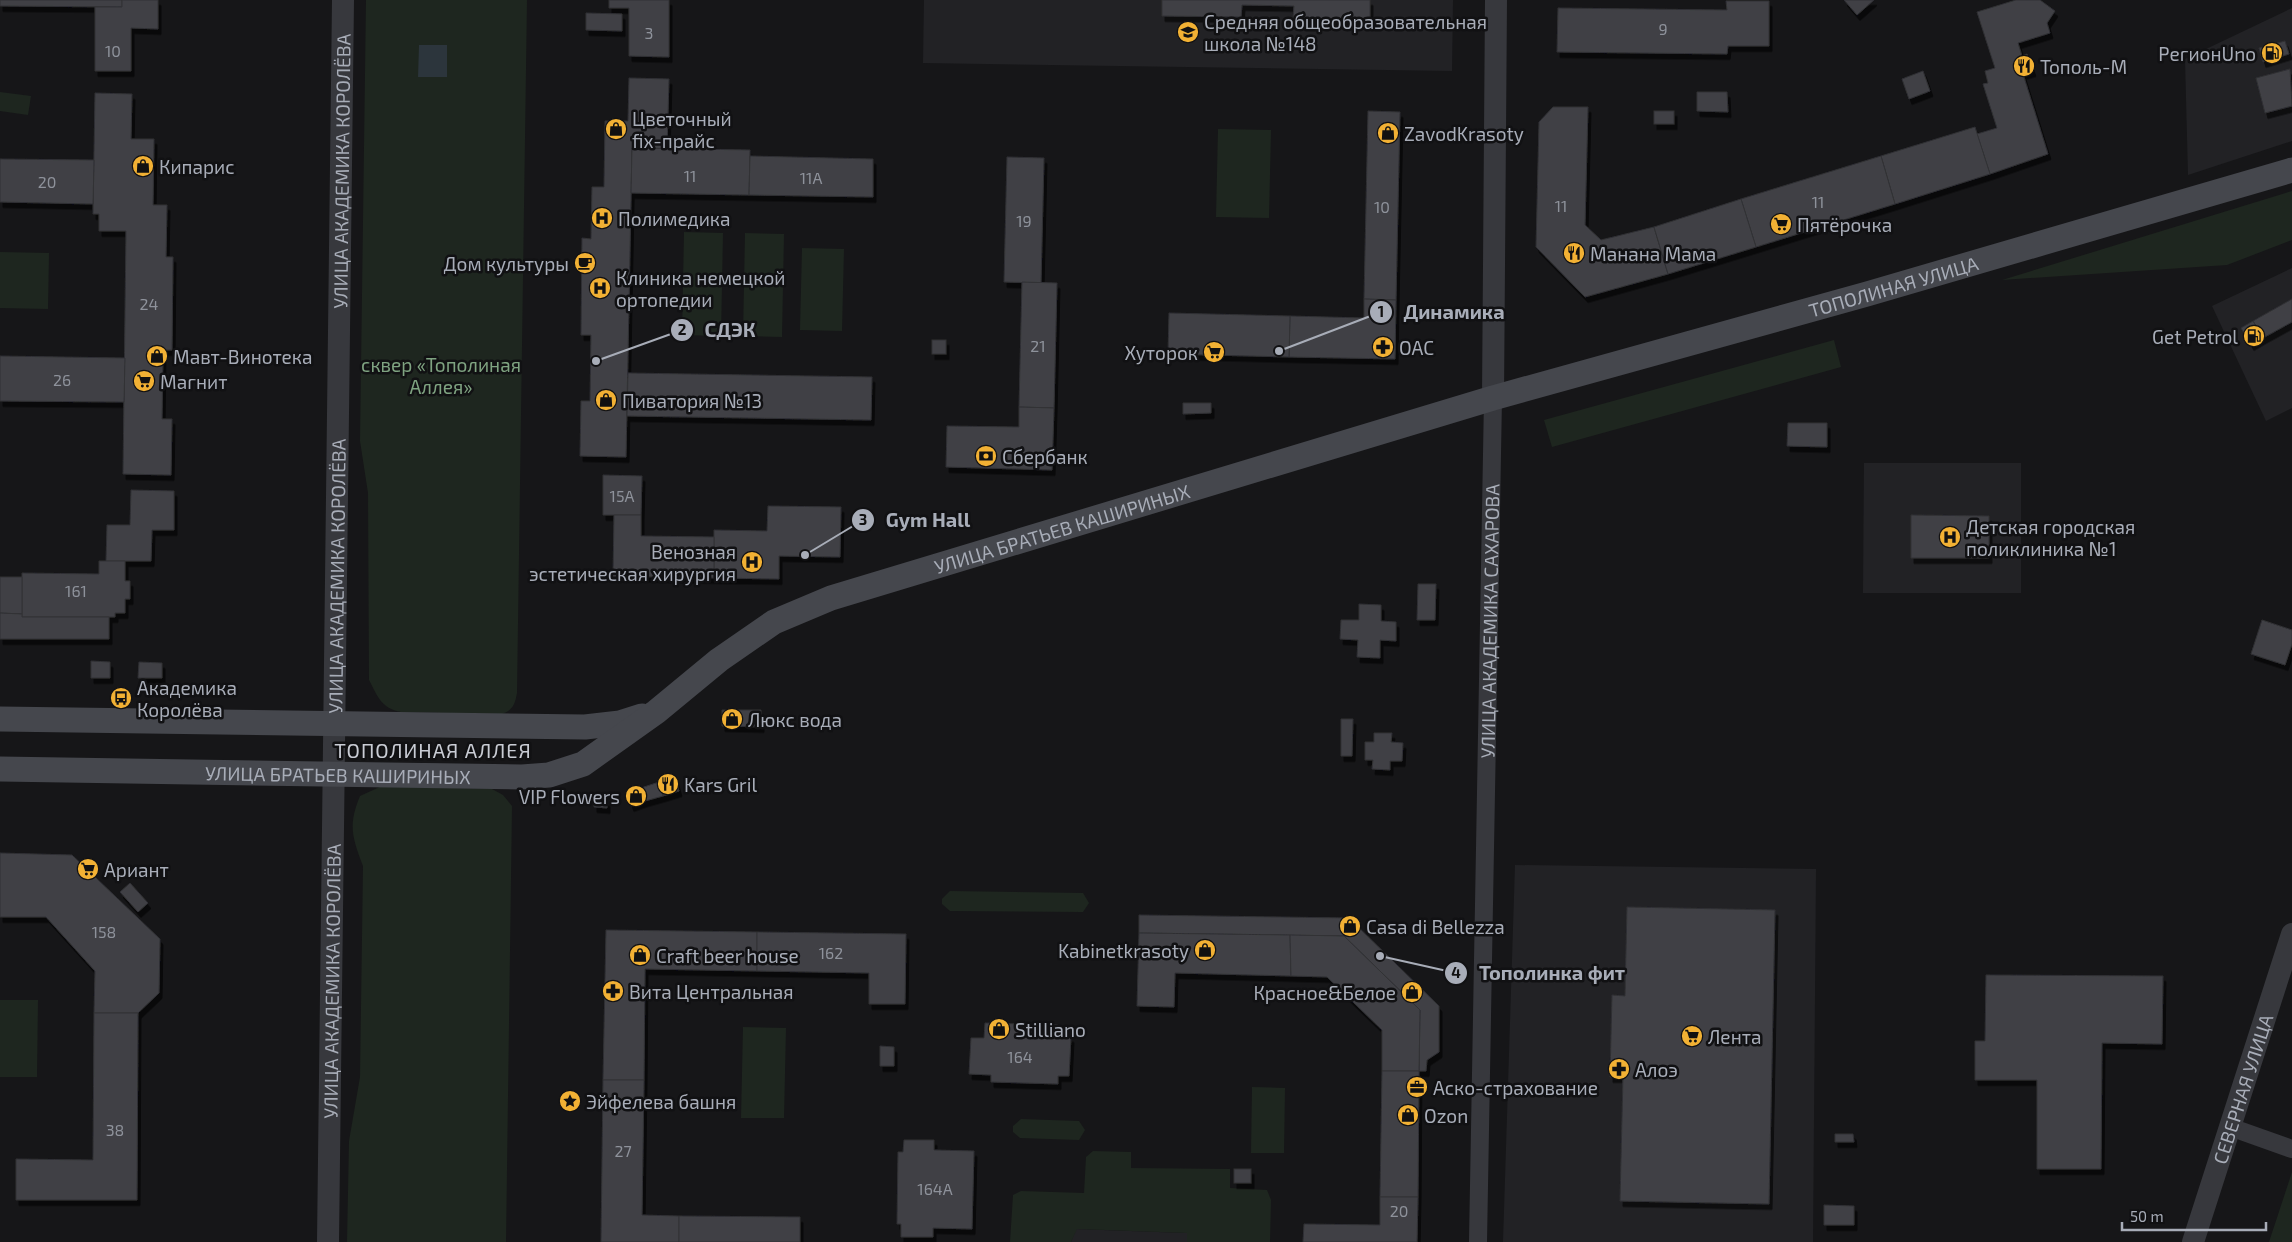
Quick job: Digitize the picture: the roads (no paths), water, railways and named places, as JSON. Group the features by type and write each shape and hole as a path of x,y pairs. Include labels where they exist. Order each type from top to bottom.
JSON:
{"main road":[{"name":"ТОПОЛИНАЯ УЛИЦА","path":"1494,398 1867,294 2292,170"},
{"name":"УЛИЦА БРАТЬЕВ КАШИРИНЫХ","path":"0,770 522,777 549,774 583,764 656,712 719,660 774,622 831,598 1494,398"},
{"name":"УЛИЦА БРАТЬЕВ КАШИРИНЫХ","path":"0,719 586,727 620,723 656,712"}],"street":[{"name":"УЛИЦА АКАДЕМИКА КОРОЛЁВА","path":"328,1242 343,0"},
{"name":"УЛИЦА АКАДЕМИКА САХАРОВА","path":"1478,1242 1494,398 1496,0"},
{"name":"СЕВЕРНАЯ УЛИЦА","path":"2193,1242 2292,934"},
{"path":"2230,1127 2292,1149"}],"place":[{"name":"Средняя общеобразовательная школа №148","path":"1188,32"},
{"name":"РегионUno","path":"2272,53"},
{"name":"Тополь-М","path":"2024,66"},
{"name":"Цветочный fix-прайс","path":"616,129"},
{"name":"ZavodKrasoty","path":"1388,133"},
{"name":"Кипарис","path":"143,166"},
{"name":"Полимедика","path":"602,218"},
{"name":"Пятёрочка","path":"1781,224"},
{"name":"Манана Мама","path":"1574,253"},
{"name":"Дом культуры","path":"585,263"},
{"name":"Клиника немецкой ортопедии","path":"600,288"},
{"name":"Get Petrol","path":"2254,336"},
{"name":"ОАС","path":"1383,347"},
{"name":"Динамика","path":"1279,351"},
{"name":"Хуторок","path":"1214,352"},
{"name":"Мавт-Винотека","path":"157,356"},
{"name":"СДЭК","path":"596,361"},
{"name":"Магнит","path":"144,381"},
{"name":"Пиватория №13","path":"606,400"},
{"name":"Сбербанк","path":"986,456"},
{"name":"Детская городская поликлиника №1","path":"1950,537"},
{"name":"Gym Hall","path":"805,555"},
{"name":"Венозная эстетическая хирургия","path":"752,562"},
{"name":"Академика Королёва","path":"121,698"},
{"name":"Люкс вода","path":"732,719"},
{"name":"Kars Gril","path":"668,784"},
{"name":"VIP Flowers","path":"636,796"},
{"name":"Ариант","path":"88,869"},
{"name":"Casa di Bellezza","path":"1350,926"},
{"name":"Kabinetkrasoty","path":"1205,950"},
{"name":"Craft beer house","path":"640,955"},
{"name":"Тополинка фит","path":"1380,956"},
{"name":"Вита Центральная","path":"613,991"},
{"name":"Красное&Белое","path":"1412,992"},
{"name":"Stilliano","path":"999,1029"},
{"name":"Лента","path":"1692,1036"},
{"name":"Алоэ","path":"1619,1069"},
{"name":"Аско-страхование","path":"1417,1087"},
{"name":"Эйфелева башня","path":"570,1101"},
{"name":"Ozon","path":"1408,1115"}],"district":[{"name":"ТОПОЛИНАЯ АЛЛЕЯ","path":"433,750"}],"park label":[{"name":"сквер «Тополиная Аллея»","path":"441,375"}]}
